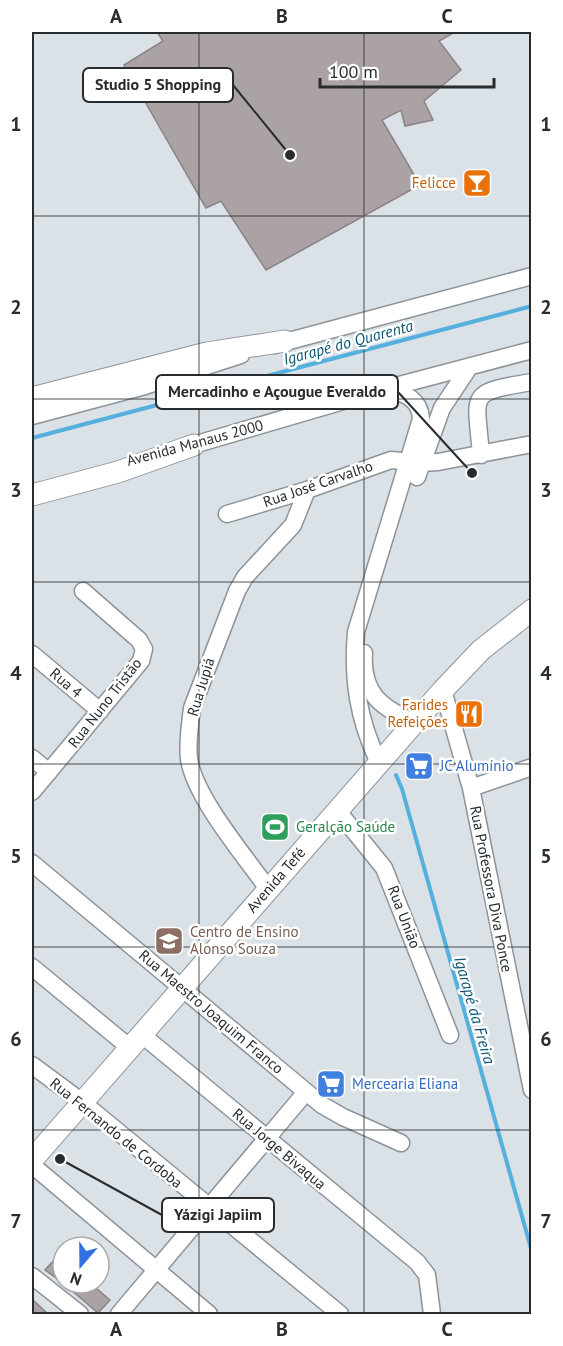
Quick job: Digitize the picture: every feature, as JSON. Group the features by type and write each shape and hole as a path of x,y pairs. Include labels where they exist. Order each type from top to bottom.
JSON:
{"main road":[{"path":"32,398 207,354 285,341"},
{"path":"35,493 118,472 194,445"},
{"name":"Avenida Tefé","path":"32,1160 443,690 481,650 531,610"}],"street":[{"path":"32,416 145,386 285,341 531,276"},
{"name":"Avenida Manaus 2000","path":"194,445 388,388 531,350"},
{"path":"379,763 363,724 356,697 353,662 356,632 363,602 416,463 442,408 470,366"},
{"path":"481,455 477,407 481,396 487,390 531,382"},
{"path":"388,388 414,400 421,411 419,433 416,463 369,617 363,658 370,691 379,703 390,712 415,723"},
{"name":"Rua José Carvalho","path":"227,514 307,490 391,460 416,463 481,455 531,444"},
{"name":"Rua Jupiá","path":"268,890 198,787 189,760 190,725 196,698 237,591 245,577 293,525 307,490"},
{"name":"Rua Nuno Tristão","path":"32,792 141,661 144,650 139,639 83,591"},
{"name":"Rua 4","path":"32,654 100,711"},
{"name":"Rua Professora Diva Ponce","path":"443,690 471,788 531,1090"},
{"path":"32,758 49,772"},
{"path":"471,788 531,767"},
{"name":"Rua União","path":"337,810 384,868 450,1035"},
{"name":"Rua Maestro Joaquim Franco","path":"32,863 306,1092 342,1117 401,1143"},
{"name":"Rua Jorge Bivaqua","path":"32,967 266,1138 417,1262 427,1275 432,1314"},
{"path":"515,1014 531,1009"},
{"name":"Rua Fernando de Cordoba","path":"32,1065 82,1102 340,1314"},
{"path":"119,1314 306,1092"},
{"path":"32,1165 209,1314"},
{"path":"32,1276 80,1314"}],"building":[{"path":"157,32 455,32 439,41 461,70 424,101 433,120 405,126 401,110 382,120 420,185 266,270 221,201 206,208 124,65 163,41"},
{"path":"51,1264 51,1274 45,1270"},
{"path":"77,1295 104,1295 110,1300 98,1313"},
{"path":"32,1299 48,1314 32,1314"}],"waterway":[{"name":"Igarapé do Quarenta","path":"32,438 532,306"},
{"name":"Igarapé da Freira","path":"396,775 402,789 532,1252"}],"place":[{"name":"Studio 5 Shopping","path":"290,155"},
{"name":"Felicce","path":"477,183"},
{"name":"Mercadinho e Açougue Everaldo","path":"472,473"},
{"name":"Farides Refeições","path":"469,714"},
{"name":"JC Alumínio","path":"419,766"},
{"name":"Geralção Saúde","path":"275,827"},
{"name":"Centro de Ensino Alonso Souza","path":"169,941"},
{"name":"Mercearia Eliana","path":"331,1084"},
{"name":"Yázigi Japiim","path":"60,1159"}]}
